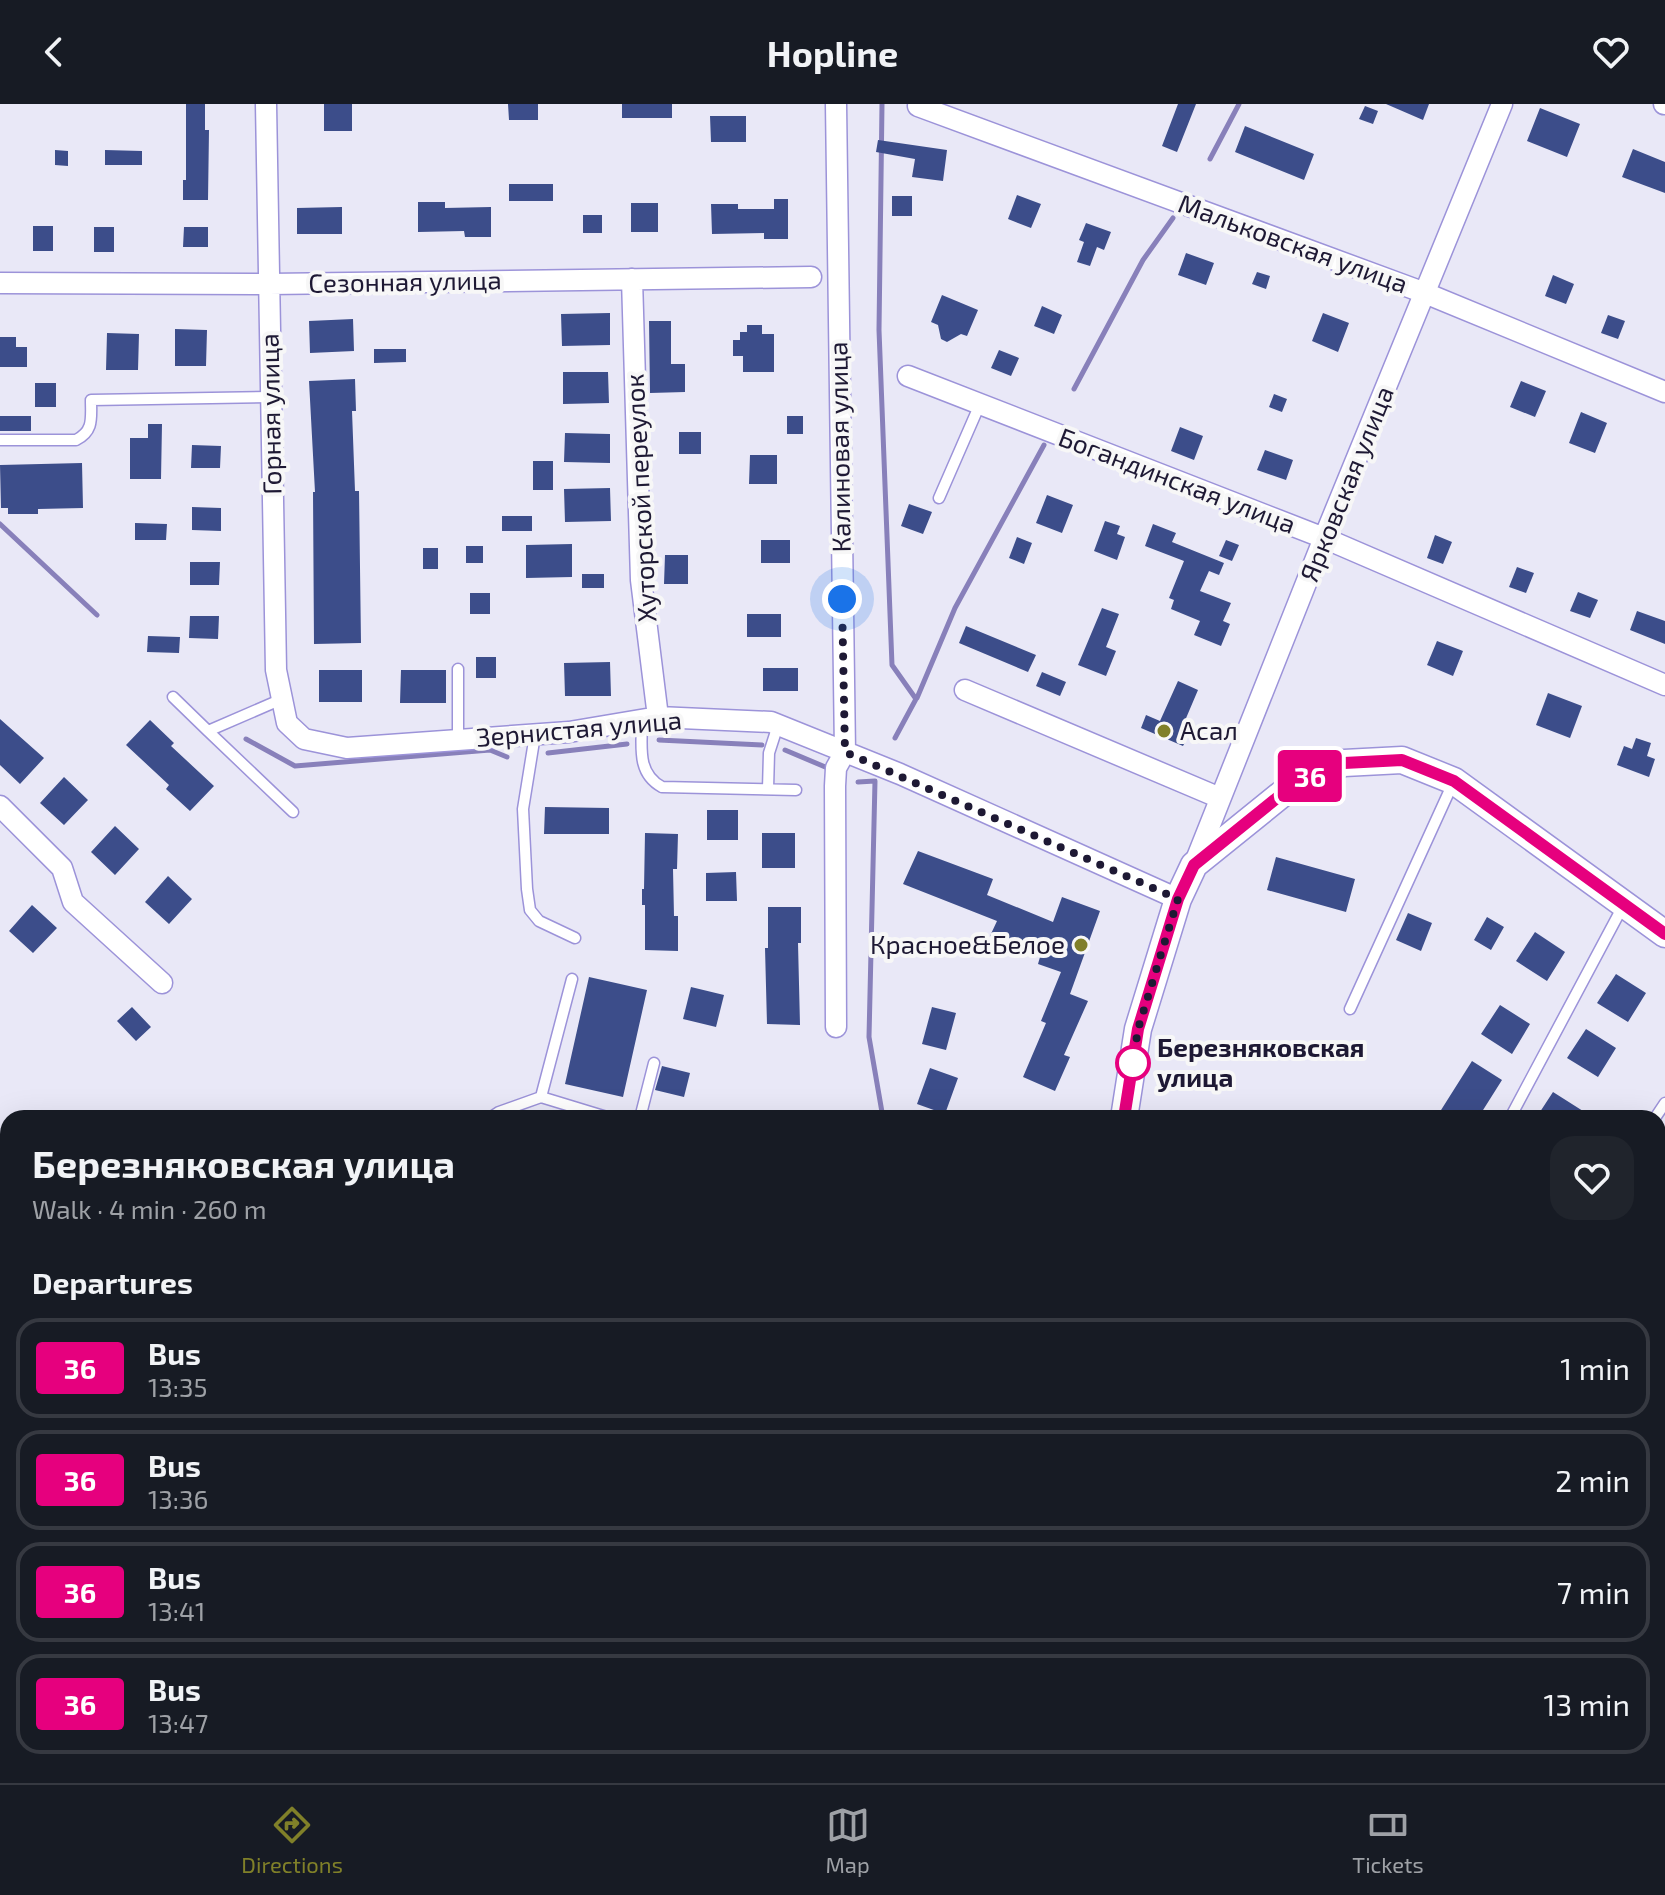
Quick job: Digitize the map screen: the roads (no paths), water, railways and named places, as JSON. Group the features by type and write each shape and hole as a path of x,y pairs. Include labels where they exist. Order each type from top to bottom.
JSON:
{"street":[{"name":"Горная улица","path":"266,104 276,670 287,723"},
{"name":"Калиновая улица","path":"836,104 845,752 836,768 835,786 836,1027"},
{"name":"Ярковская улица","path":"1194,865 1502,104"},
{"name":"Мальковская улица","path":"918,106 1425,293 1665,392"},
{"name":"Сезонная улица","path":"0,283 269,284 811,277"},
{"name":"Хуторской переулок","path":"632,279 641,580 650,718"},
{"name":"Богандинская улица","path":"908,376 1324,538 1665,685"},
{"path":"965,690 1220,798"},
{"name":"Зернистая улица","path":"287,723 304,739 347,748 569,732 650,718 771,722 1178,899"},
{"path":"1125,1110 1138,1029 1178,899 1194,865 1298,781 1344,763 1402,760 1454,781 1665,934"},
{"path":"0,806 62,868 73,902 162,983"}],"lane":[{"path":"0,440 76,440 87,435 91,426 91,400 271,397"},
{"path":"939,498 980,404"},
{"path":"458,669 458,740"},
{"path":"173,697 293,812"},
{"path":"208,731 282,699"},
{"path":"650,718 641,758 652,781 662,787 796,790"},
{"path":"768,789 769,753 778,725"},
{"path":"535,735 523,809 530,910 539,921 575,938"},
{"path":"1350,1009 1454,781"},
{"path":"1514,1110 1624,904"},
{"path":"541,1097 572,979"},
{"path":"642,1110 654,1063"},
{"path":"505,1110 541,1097 584,1110"}],"waterway":[{"path":"882,104 879,330 892,665 916,699 895,738"},
{"path":"1210,159 1239,104"},
{"path":"1074,389 1143,260 1173,218"},
{"path":"917,698 955,608 1044,445"},
{"path":"0,524 97,615"},
{"path":"246,739 295,766 490,750 507,757"},
{"path":"659,740 762,745"},
{"path":"548,753 627,744"},
{"path":"785,750 830,769"},
{"path":"858,782 875,781 869,1037 882,1110"}],"place":[{"name":"Асал","path":"1164,731"},
{"name":"Красное&Белое","path":"1081,945"},
{"name":"Березняковская улица","path":"1133,1063"}]}
